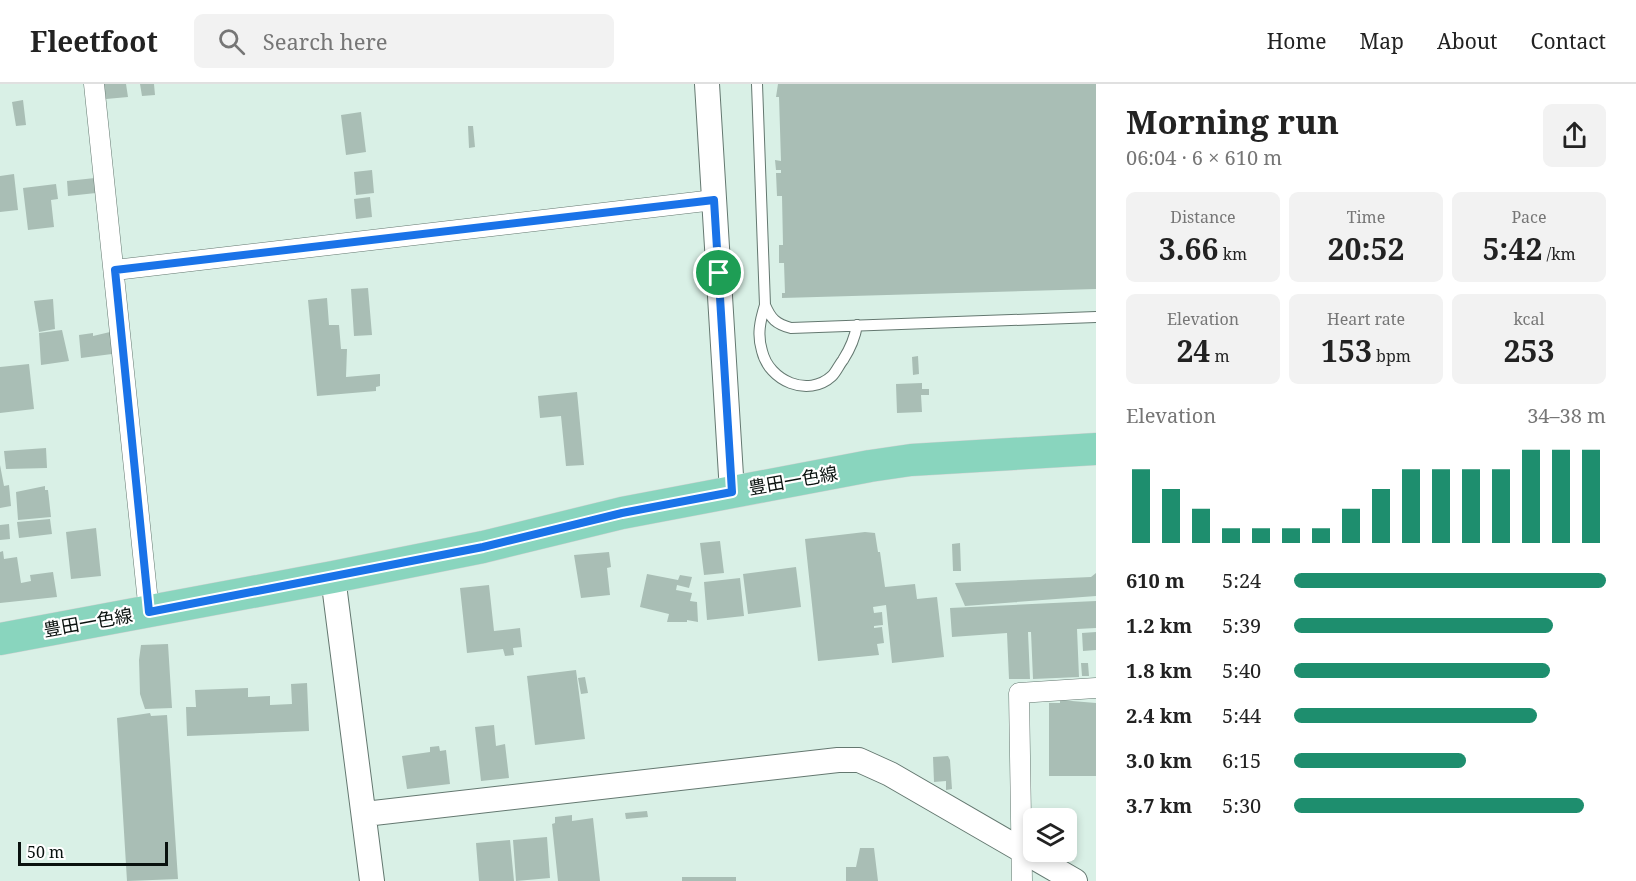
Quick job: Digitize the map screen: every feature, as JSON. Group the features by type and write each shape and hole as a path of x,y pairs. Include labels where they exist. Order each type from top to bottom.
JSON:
{"main road":[{"name":"豊田一色線","path":"0,639 483,547 622,513 911,460 1096,449"}],"street":[{"path":"94,84 149,612"},
{"path":"708,84 732,492"},
{"path":"115,270 714,200"},
{"path":"333,577 372,881"},
{"path":"1022,881 1019,693 1096,688"},
{"path":"365,814 848,759 859,760 890,774 1074,881"}],"lane":[{"path":"757,84 765,305 759,327 762,354 776,375 796,387 816,385 832,376 847,353 855,336 856,326"},
{"path":"765,305 770,318 791,328 1096,317"}],"building":[{"path":"104,84 126,84 128,97 106,99"},
{"path":"140,84 154,84 155,95 142,96"},
{"path":"778,84 1096,84 1096,289 782,298 782,293 785,293 784,263 779,263 779,245 783,245 782,196 777,196 776,173 781,173 781,170 776,170 775,160 781,161 779,97 776,97"},
{"path":"23,100 26,125 16,126 12,102"},
{"path":"361,112 366,152 346,155 341,115"},
{"path":"468,126 473,126 475,147 469,148"},
{"path":"372,170 374,193 356,195 354,172"},
{"path":"14,174 18,210 0,212 0,176"},
{"path":"95,178 96,193 68,196 67,181"},
{"path":"56,184 58,199 51,200 54,227 28,230 23,188"},
{"path":"370,197 372,217 356,219 354,199"},
{"path":"368,288 372,335 354,336 351,289"},
{"path":"327,298 329,325 339,325 341,349 347,349 346,377 380,374 380,386 376,387 376,391 317,396 308,300"},
{"path":"53,299 55,329 39,332 34,301"},
{"path":"62,330 69,361 41,365 39,333"},
{"path":"110,332 112,354 81,358 79,335 93,333 93,336"},
{"path":"918,356 919,374 913,375 912,357"},
{"path":"29,364 34,409 0,413 0,367"},
{"path":"922,383 922,389 929,389 929,395 921,395 922,412 897,413 896,384"},
{"path":"577,392 584,465 566,466 561,416 540,418 538,396"},
{"path":"46,448 47,468 6,469 4,451"},
{"path":"0,465 4,486 9,485 11,506 0,508"},
{"path":"45,486 45,490 48,490 51,517 18,520 16,492"},
{"path":"50,519 52,534 19,538 17,522"},
{"path":"9,524 10,539 0,540 0,525"},
{"path":"96,528 101,576 71,579 66,532"},
{"path":"865,532 875,533 885,587 915,584 917,599 937,597 944,657 892,663 886,605 873,607 874,613 882,612 883,625 874,626 874,628 882,627 884,643 877,644 879,655 818,661 805,539"},
{"path":"720,541 724,573 704,575 700,543"},
{"path":"960,543 961,571 953,571 952,544"},
{"path":"3,551 4,559 17,557 21,583 31,581 30,575 53,572 57,597 0,603 0,552"},
{"path":"609,552 611,567 607,568 610,595 581,598 574,555"},
{"path":"796,567 801,607 748,614 743,574"},
{"path":"1096,573 1096,596 965,606 955,583 1091,577"},
{"path":"647,574 678,580 680,575 692,577 689,588 677,585 676,590 692,593 690,601 697,602 698,622 687,620 687,622 667,622 669,614 640,607"},
{"path":"740,578 744,616 707,620 704,582"},
{"path":"489,585 494,631 520,628 522,647 513,648 514,655 505,656 503,649 467,653 460,588"},
{"path":"1096,601 1096,628 1077,629 1079,677 1033,679 1031,632 1028,632 1030,679 1009,679 1007,633 952,637 950,608"},
{"path":"1096,632 1096,650 1083,651 1082,633"},
{"path":"168,644 172,708 145,709 140,694 141,645"},
{"path":"1081,663 1088,663 1089,676 1082,676"},
{"path":"576,670 585,739 535,745 527,676"},
{"path":"585,677 588,693 581,694 578,678"},
{"path":"307,683 309,731 187,736 186,707 196,707 195,690 248,688 248,697 270,696 270,705 292,704 291,684"},
{"path":"1060,700 1096,703 1096,776 1049,776 1049,703 1060,703"},
{"path":"150,713 151,716 167,715 178,879 127,881 117,718"},
{"path":"494,725 496,746 505,744 509,778 481,781 475,727"},
{"path":"439,746 440,751 446,750 450,784 407,789 402,756 430,752 430,747"},
{"path":"948,756 952,789 946,790 946,781 934,782 933,757"},
{"path":"647,811 648,817 626,819 625,813"},
{"path":"572,815 572,821 593,818 600,881 558,881 552,824 555,823 555,817"},
{"path":"547,837 550,878 516,881 513,840"},
{"path":"510,840 514,881 479,881 476,843"},
{"path":"860,848 874,848 878,881 846,881 846,867 856,867"},
{"path":"682,877 736,877 736,881 682,881"}],"route":[{"path":"714,200 719,273 732,492 622,513 483,547 149,612 115,270 714,200"}]}
